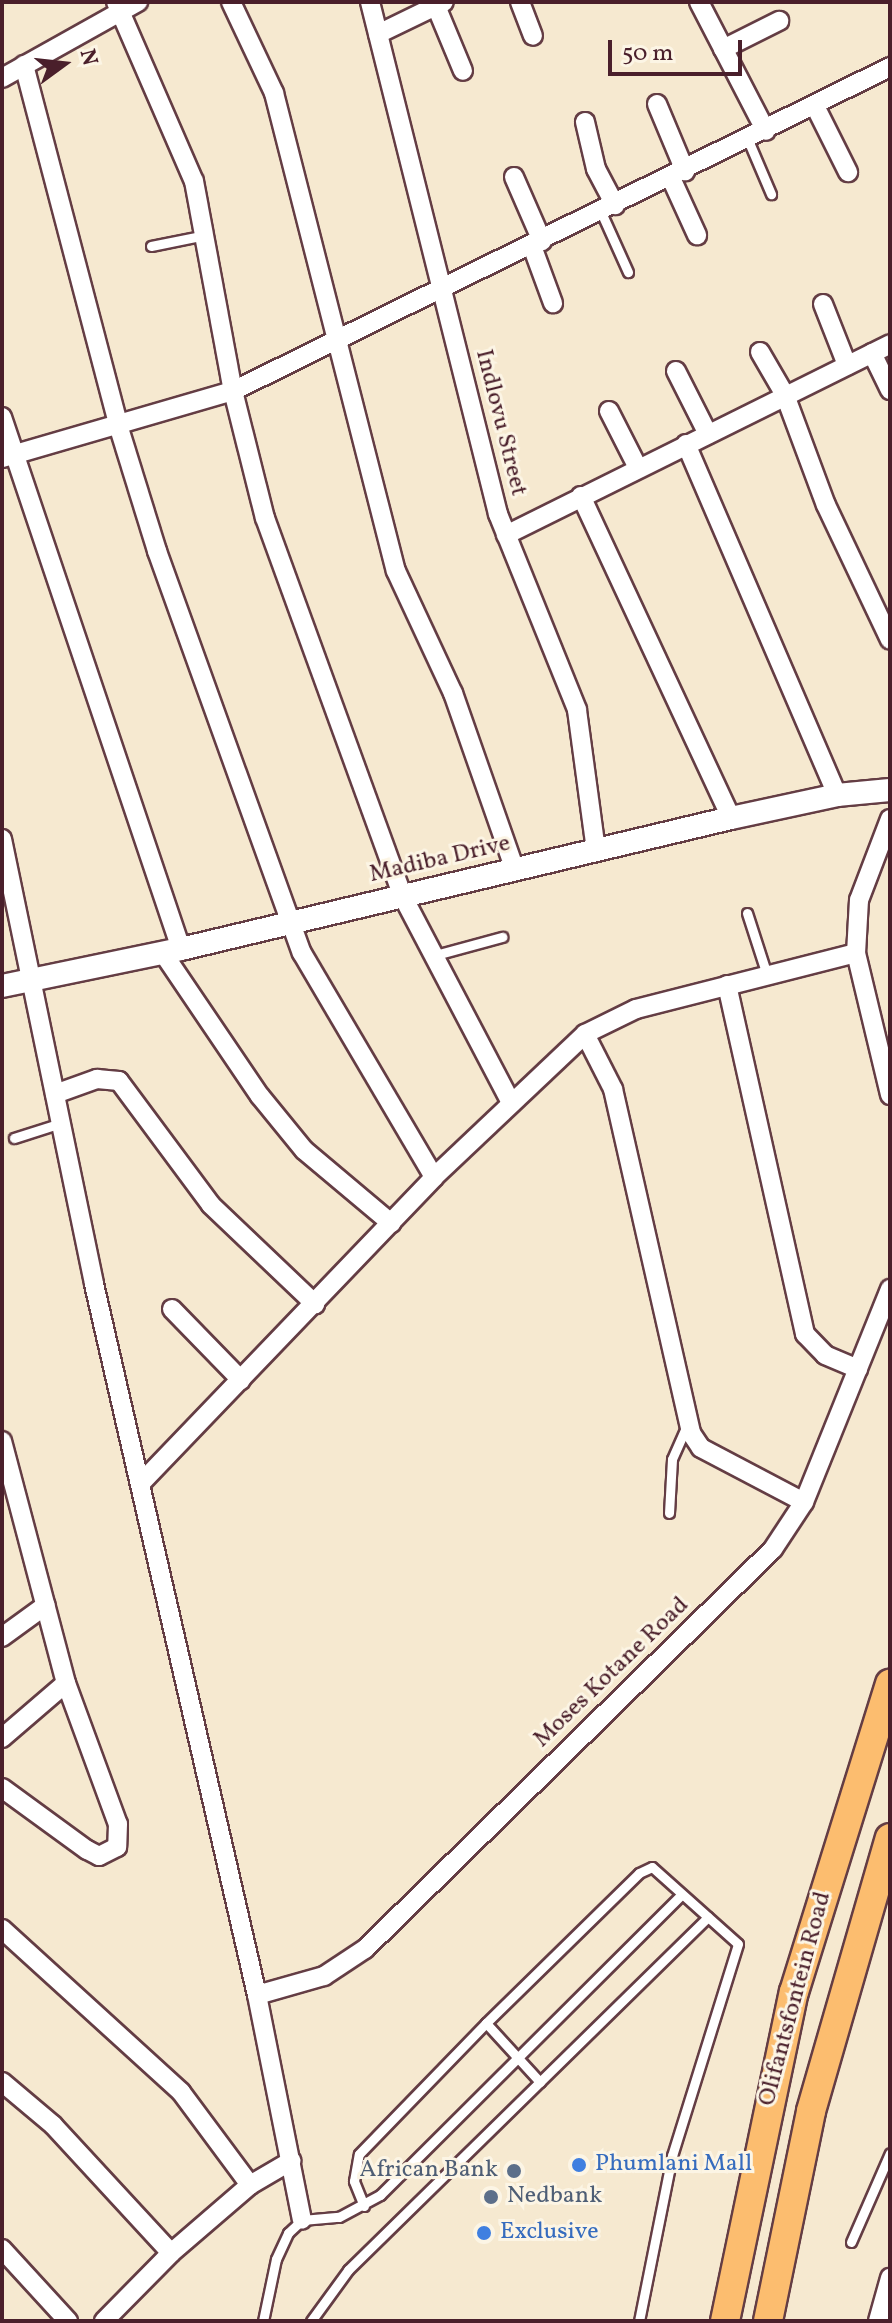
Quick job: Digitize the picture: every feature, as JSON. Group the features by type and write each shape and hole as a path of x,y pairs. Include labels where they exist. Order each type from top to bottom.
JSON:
{"main road":[{"name":"Olifantsfontein Road","path":"725,2321 794,1992 890,1684"},
{"name":"Olifantsfontein Road","path":"768,2321 811,2111 890,1838"}],"street":[{"path":"231,2 274,93 396,571 453,693 515,870"},
{"name":"Indlovu Street","path":"370,2 506,535 577,710 596,850"},
{"path":"520,2 533,36"},
{"path":"699,2 766,131"},
{"path":"378,34 440,4 463,71"},
{"path":"2,78 125,5 181,145 205,235 233,391 265,518 402,895 511,1103"},
{"path":"723,49 779,21"},
{"path":"24,65 119,428 186,633 292,923 325,998 434,1177"},
{"path":"7,457 119,428 233,391 889,70"},
{"path":"657,104 697,235"},
{"path":"815,106 848,172"},
{"path":"585,122 608,209"},
{"path":"514,177 553,303"},
{"path":"823,304 847,365"},
{"path":"506,535 890,344"},
{"path":"760,352 785,395 826,505 890,640"},
{"path":"872,353 890,390"},
{"path":"676,371 708,434"},
{"path":"609,411 638,468"},
{"path":"2,417 7,457 172,951 295,1140 338,1182 391,1223"},
{"path":"686,444 837,795"},
{"path":"581,496 731,818"},
{"name":"Madiba Drive","path":"2,986 172,951 731,818 837,795 890,790"},
{"path":"890,819 859,900 856,953 890,1095"},
{"path":"2,839 61,1123 257,1995 302,2220"},
{"path":"141,1483 434,1177 585,1034 636,1009 856,953"},
{"path":"727,985 805,1334 825,1355 858,1369"},
{"path":"585,1034 613,1089 688,1425 701,1448 804,1502"},
{"path":"55,1094 97,1079 119,1081 211,1205 315,1304"},
{"name":"Moses Kotane Road","path":"257,1995 324,1976 365,1949 773,1549 804,1502 890,1289"},
{"path":"172,1309 241,1380"},
{"path":"2,1441 66,1683 118,1824 117,1847 99,1856 87,1850 2,1788"},
{"path":"2,1637 46,1605"},
{"path":"2,1738 66,1683"},
{"path":"2,1929 181,2092 250,2185"},
{"path":"2,2082 53,2125 171,2253"},
{"path":"104,2321 171,2253 250,2185 291,2161"},
{"path":"2,2249 68,2321"},
{"path":"878,2321 890,2278"}],"lane":[{"path":"748,140 771,194"},
{"path":"608,209 628,272"},
{"path":"151,246 205,235"},
{"path":"747,913 767,975"},
{"path":"432,956 502,937"},
{"path":"14,1138 61,1123"},
{"path":"669,1513 672,1459 688,1425"},
{"path":"364,2206 354,2181 359,2154 486,2023 639,1873 652,1867 738,1944 672,2156 639,2321"},
{"path":"263,2321 281,2244 302,2220 339,2217 364,2206 396,2180 681,1895"},
{"path":"311,2321 348,2270 708,1917"},
{"path":"486,2023 540,2082"},
{"path":"851,2242 890,2153"}],"place":[{"name":"Phumlani Mall","path":"579,2165"},
{"name":"African Bank","path":"514,2171"},
{"name":"Nedbank","path":"491,2197"},
{"name":"Exclusive","path":"484,2233"}]}
